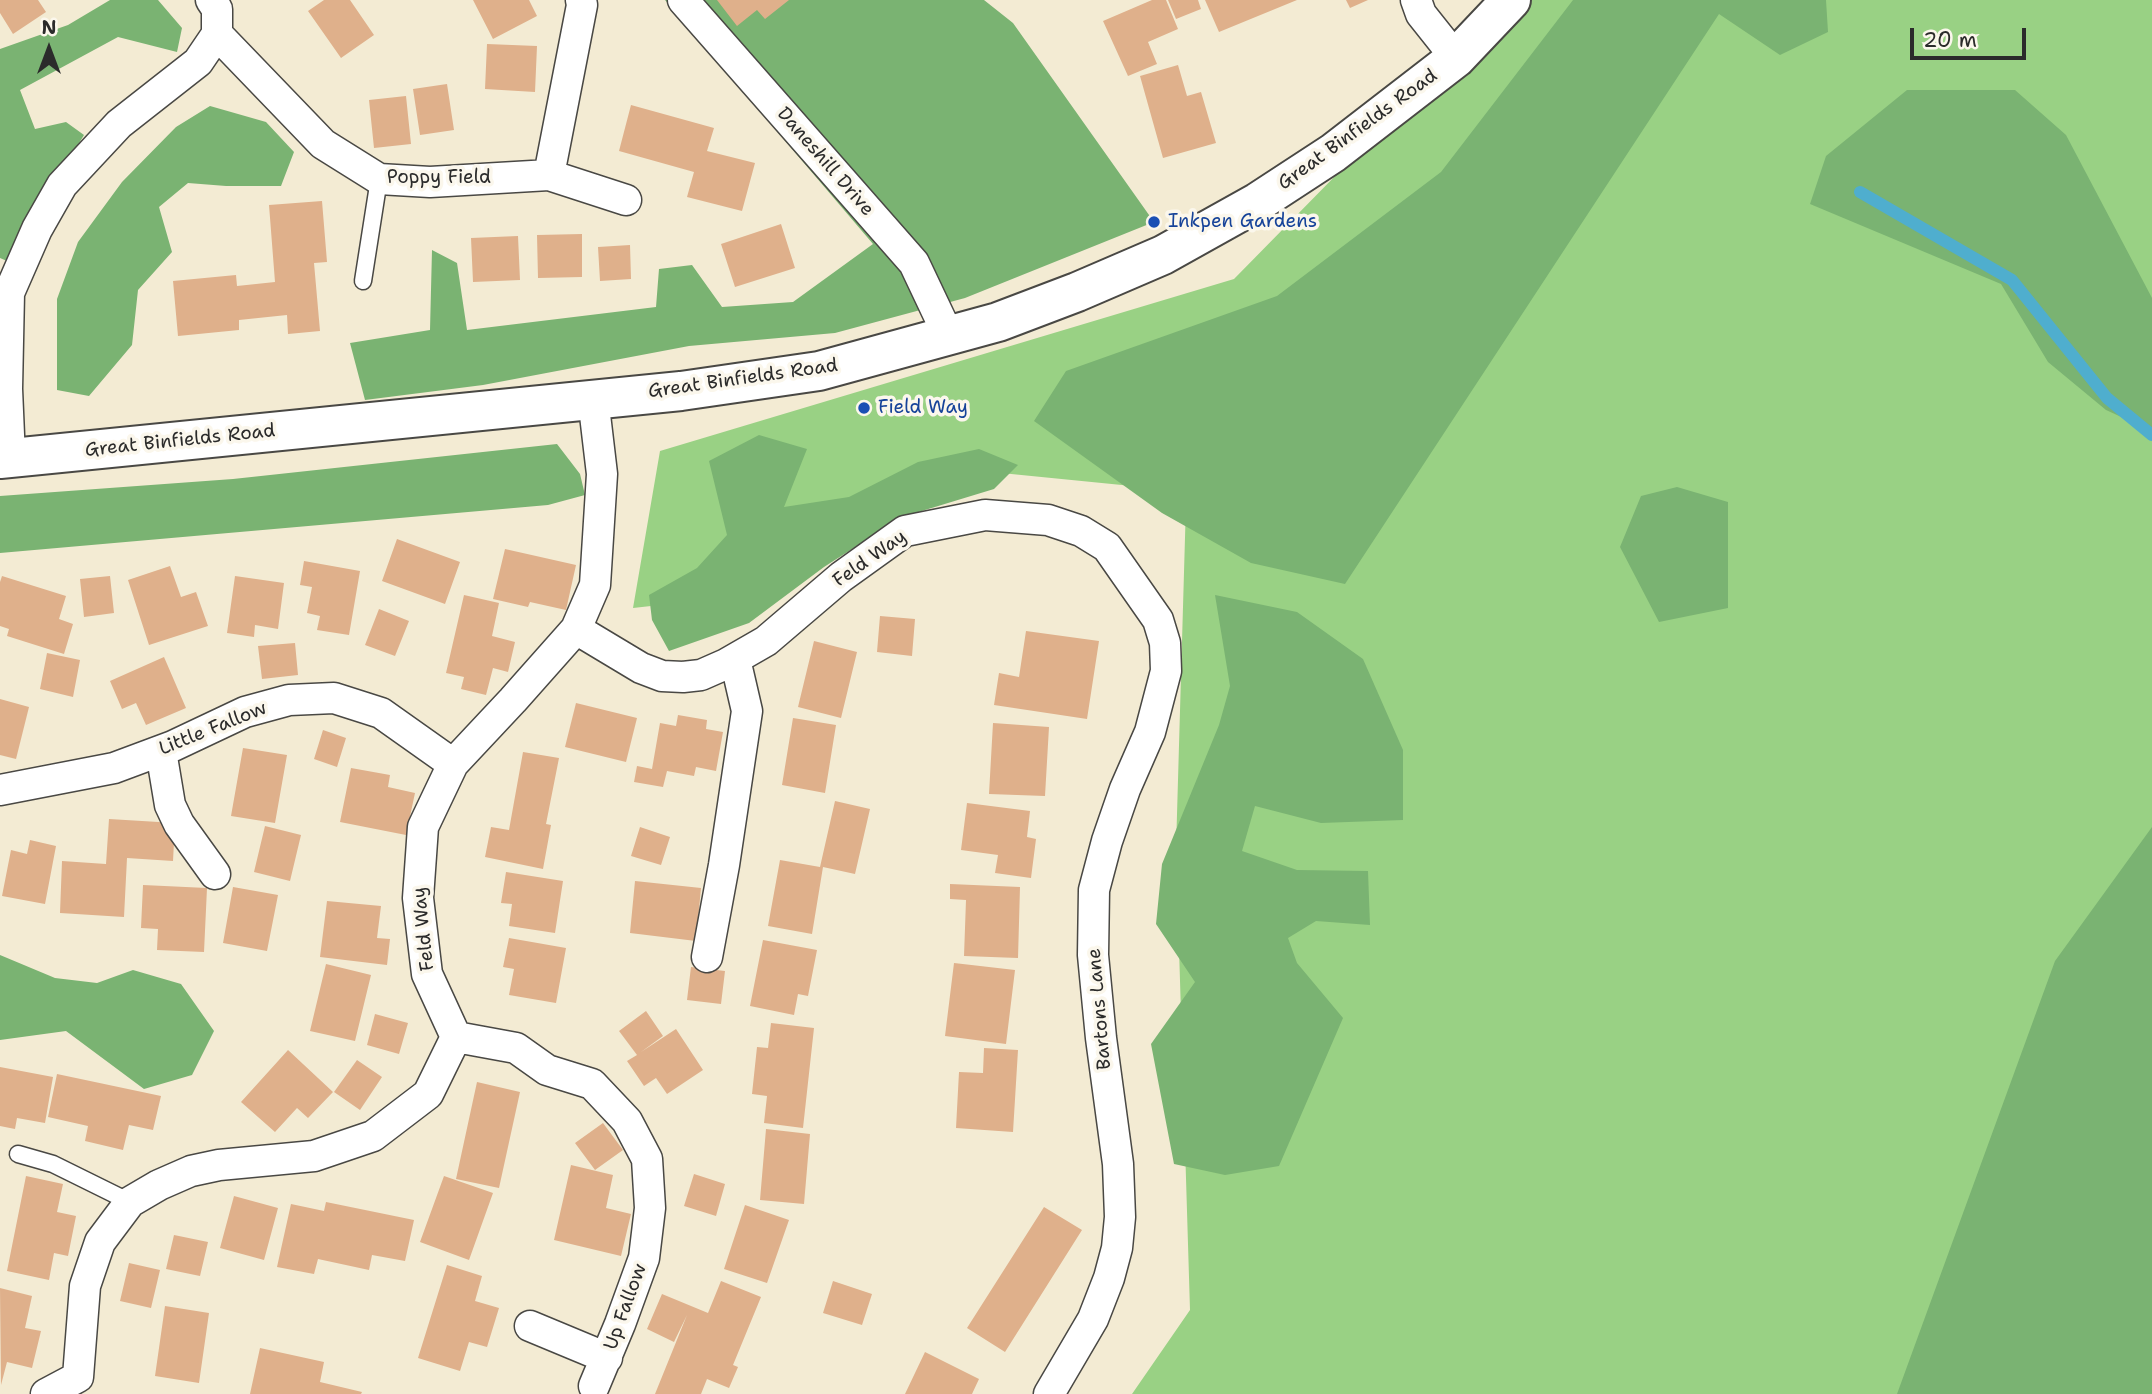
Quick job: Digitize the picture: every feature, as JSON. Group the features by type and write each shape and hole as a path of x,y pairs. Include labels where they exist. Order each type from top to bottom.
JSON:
{"street":[{"path":"5,459 9,293 37,229 62,185 119,124 198,62 217,34 217,9 211,0"},
{"name":"Daneshill Drive","path":"683,0 914,263 948,337"},
{"path":"1416,0 1421,14 1456,58"},
{"name":"Great Binfields Road","path":"5,459 681,391 819,371 998,322 1163,255 1258,202 1333,153 1456,58 1511,0"},
{"path":"549,175 584,2"},
{"name":"Poppy Field","path":"217,34 323,144 379,179 430,182 549,175 626,200"},
{"name":"Feld Way","path":"456,1037 427,974 418,898 423,827 453,764 576,629 595,585 602,474 593,398"},
{"name":"Feld Way","path":"576,629 641,668 662,676 701,675 766,641 841,578 905,531 985,515 1048,520 1082,531 1107,547 1158,620"},
{"name":"Bartons Lane","path":"1049,1394 1093,1319 1117,1248 1118,1164 1093,955 1094,890 1125,789 1150,732 1166,671 1165,643 1158,620"},
{"path":"707,957 747,710 735,659"},
{"name":"Little Fallow","path":"0,790 114,768 161,751 244,712 289,700 334,698 381,713 453,764"},
{"path":"161,751 170,805 179,824 215,874"},
{"path":"46,1394 87,1386 85,1286 100,1242 130,1202 191,1171 219,1165 314,1156 373,1136 428,1094 456,1037"},
{"name":"Up Fallow","path":"456,1037 516,1048 547,1070 592,1084 627,1121 647,1159 650,1208 644,1258 594,1386"},
{"name":"Up Fallow","path":"530,1326 607,1358"}],"lane":[{"path":"363,281 379,179"},
{"path":"18,1154 53,1164 130,1202"}],"green space":[{"path":"110,0 158,0 182,28 177,52 118,37 20,90 35,129 66,122 84,135 7,261 0,258 0,49 68,25"},
{"path":"665,0 984,0 1013,23 1154,222 965,298 835,333 689,346 483,385 365,400 350,343 430,330 432,250 457,263 467,330 656,307 659,269 692,265 722,307 793,302 873,244"},
{"path":"1508,0 2152,0 2152,1394 1132,1394 1190,1310 1176,849 1186,503 1172,490 941,467 750,595 633,608 660,451 1234,279"},
{"path":"1573,0 1826,0 1828,32 1780,55 1719,14 1345,584 1251,563 1162,513 1034,421 1066,371 1277,296 1441,172"},
{"path":"1907,90 2015,90 2066,135 2152,298 2152,431 2106,410 2048,362 2001,284 1810,204 1826,156"},
{"path":"210,106 266,122 294,152 281,186 188,183 159,207 172,252 138,290 132,345 89,396 57,390 57,299 78,242 122,182 176,127"},
{"path":"759,435 807,449 784,507 849,497 918,462 979,449 1018,465 994,489 902,517 824,567 749,623 669,651 652,620 649,595 697,568 727,535 709,461"},
{"path":"557,444 580,474 585,495 548,505 0,553 0,496 233,479"},
{"path":"1677,487 1728,502 1728,608 1659,622 1620,547 1641,496"},
{"path":"1215,595 1297,612 1363,659 1403,750 1403,820 1321,823 1255,806 1242,851 1297,870 1368,871 1370,925 1316,921 1288,938 1297,963 1343,1018 1279,1166 1225,1175 1174,1164 1151,1044 1195,982 1156,924 1162,864 1219,725 1230,686"},
{"path":"2152,827 2152,1394 1897,1394 2055,961"},
{"path":"0,955 55,978 97,983 133,970 181,984 214,1031 192,1075 144,1089 66,1031 0,1040"}],"building":[{"path":"0,0 38,0 46,12 13,34 0,13"},
{"path":"324,0 350,0 374,35 341,58 308,11"},
{"path":"473,0 529,0 537,16 493,39"},
{"path":"717,0 789,0 765,19 757,10 737,26"},
{"path":"1152,0 1166,0 1178,29 1148,42 1157,64 1128,76 1103,21"},
{"path":"1168,0 1198,0 1201,9 1176,19"},
{"path":"1205,0 1297,0 1219,32"},
{"path":"1346,0 1368,0 1350,8"},
{"path":"487,44 537,46 535,92 485,89"},
{"path":"1178,65 1187,96 1201,92 1216,143 1163,158 1140,76"},
{"path":"447,84 454,130 420,135 413,89"},
{"path":"406,96 411,144 374,148 369,100"},
{"path":"631,105 714,128 707,151 755,163 742,211 687,197 694,172 619,151"},
{"path":"322,201 327,262 314,263 320,331 288,334 287,315 239,320 239,330 178,336 173,281 236,275 237,286 275,282 269,205"},
{"path":"781,224 795,268 735,287 721,244"},
{"path":"582,234 582,277 538,278 537,235"},
{"path":"518,236 520,280 473,282 471,238"},
{"path":"630,245 631,279 600,281 598,247"},
{"path":"397,539 460,562 445,604 382,581"},
{"path":"505,549 576,565 566,610 530,602 528,607 493,599"},
{"path":"304,561 360,571 349,635 317,630 320,616 307,613 312,587 300,585"},
{"path":"170,566 181,597 196,592 208,626 149,645 128,580"},
{"path":"2,576 66,596 59,619 73,624 64,654 7,636 9,629 0,626"},
{"path":"110,576 114,613 84,617 80,579"},
{"path":"235,576 284,583 278,629 255,625 254,637 227,633"},
{"path":"464,595 499,603 492,636 515,642 508,672 493,668 486,695 461,689 464,677 446,673"},
{"path":"379,609 409,621 395,656 365,645"},
{"path":"880,616 915,619 912,656 877,652"},
{"path":"1026,631 1099,641 1087,719 994,705 999,673 1019,677"},
{"path":"814,641 857,652 841,718 798,707"},
{"path":"295,643 298,675 262,679 258,646"},
{"path":"47,653 80,660 73,697 40,689"},
{"path":"164,657 186,708 146,725 136,703 122,709 110,681"},
{"path":"0,699 29,707 16,759 0,755"},
{"path":"576,703 637,718 626,762 565,747"},
{"path":"678,715 707,720 706,729 723,732 716,771 696,767 694,776 667,771 663,787 634,782 637,766 652,769 660,723 676,726"},
{"path":"793,718 836,725 825,793 782,785"},
{"path":"993,723 1049,727 1045,796 989,794"},
{"path":"323,730 346,738 337,767 314,759"},
{"path":"243,748 287,755 275,823 231,816"},
{"path":"523,752 559,758 546,824 551,825 543,869 485,857 491,827 509,830"},
{"path":"351,768 390,775 388,787 415,793 406,835 340,822"},
{"path":"835,801 870,809 855,874 823,867 812,934 768,926 780,860 820,867"},
{"path":"967,803 1030,811 1027,837 1036,839 1031,878 995,873 998,855 961,850"},
{"path":"109,819 175,823 173,861 127,858 124,917 60,913 62,861 106,864"},
{"path":"265,826 301,835 290,881 254,872"},
{"path":"640,827 670,837 661,865 631,856"},
{"path":"30,840 56,846 45,904 2,896 11,850 27,854"},
{"path":"506,872 563,881 555,933 509,926 512,904 501,903"},
{"path":"635,881 701,888 696,941 630,933"},
{"path":"950,884 1020,887 1018,958 964,956 966,900 950,899"},
{"path":"143,885 207,888 204,952 157,950 158,929 141,928"},
{"path":"233,887 278,895 267,951 223,943"},
{"path":"327,901 381,906 377,938 390,939 387,965 320,957"},
{"path":"509,938 566,948 556,1003 509,995 514,969 503,967"},
{"path":"763,940 817,950 808,996 798,994 794,1015 750,1006"},
{"path":"954,963 1015,970 1006,1044 945,1036"},
{"path":"326,964 371,975 355,1041 310,1031"},
{"path":"691,967 725,971 721,1004 687,1000"},
{"path":"646,1011 663,1036 641,1052 676,1029 703,1070 667,1094 656,1078 644,1086 627,1061 637,1055 619,1031"},
{"path":"375,1014 408,1023 399,1054 367,1045"},
{"path":"771,1023 814,1028 803,1128 764,1123 767,1096 752,1094 757,1047 768,1048"},
{"path":"984,1048 1018,1050 1013,1132 956,1128 959,1072 983,1073"},
{"path":"288,1050 333,1092 308,1118 297,1108 275,1132 241,1102"},
{"path":"357,1060 382,1077 360,1110 334,1092"},
{"path":"0,1067 53,1077 45,1123 17,1118 15,1129 0,1126"},
{"path":"57,1074 161,1096 153,1130 129,1125 123,1150 85,1141 88,1126 48,1117"},
{"path":"477,1082 520,1092 499,1188 456,1179"},
{"path":"603,1123 623,1150 595,1170 575,1143"},
{"path":"766,1129 810,1134 804,1204 760,1200"},
{"path":"571,1165 613,1175 606,1208 631,1214 621,1256 554,1240"},
{"path":"694,1174 725,1184 716,1216 684,1206"},
{"path":"26,1176 63,1184 57,1212 76,1216 68,1256 54,1253 49,1280 7,1271"},
{"path":"444,1176 493,1193 469,1260 420,1242"},
{"path":"234,1196 278,1208 264,1260 220,1248"},
{"path":"326,1202 414,1220 405,1261 372,1255 369,1270 318,1259 314,1274 277,1267 291,1204 324,1211"},
{"path":"745,1205 789,1220 767,1283 724,1269"},
{"path":"1044,1207 1082,1230 1005,1352 967,1328"},
{"path":"174,1235 208,1242 200,1276 166,1269"},
{"path":"129,1263 160,1270 151,1308 120,1301"},
{"path":"447,1265 482,1276 475,1301 499,1308 487,1347 469,1342 460,1371 418,1358"},
{"path":"721,1281 761,1297 733,1365 738,1367 729,1388 707,1379 701,1394 655,1394 687,1315 674,1342 647,1329 662,1294 708,1313"},
{"path":"833,1281 872,1294 862,1325 823,1313"},
{"path":"0,1288 32,1296 25,1328 41,1331 32,1368 7,1362 1,1385"},
{"path":"165,1306 209,1313 199,1383 155,1376"},
{"path":"260,1348 324,1362 320,1382 362,1392 250,1394"},
{"path":"925,1352 979,1379 972,1394 905,1394"}],"waterway":[{"path":"1860,192 2012,280 2107,398 2152,435"}],"place":[{"name":"Inkpen Gardens","path":"1154,222"},
{"name":"Field Way","path":"864,408"}]}
